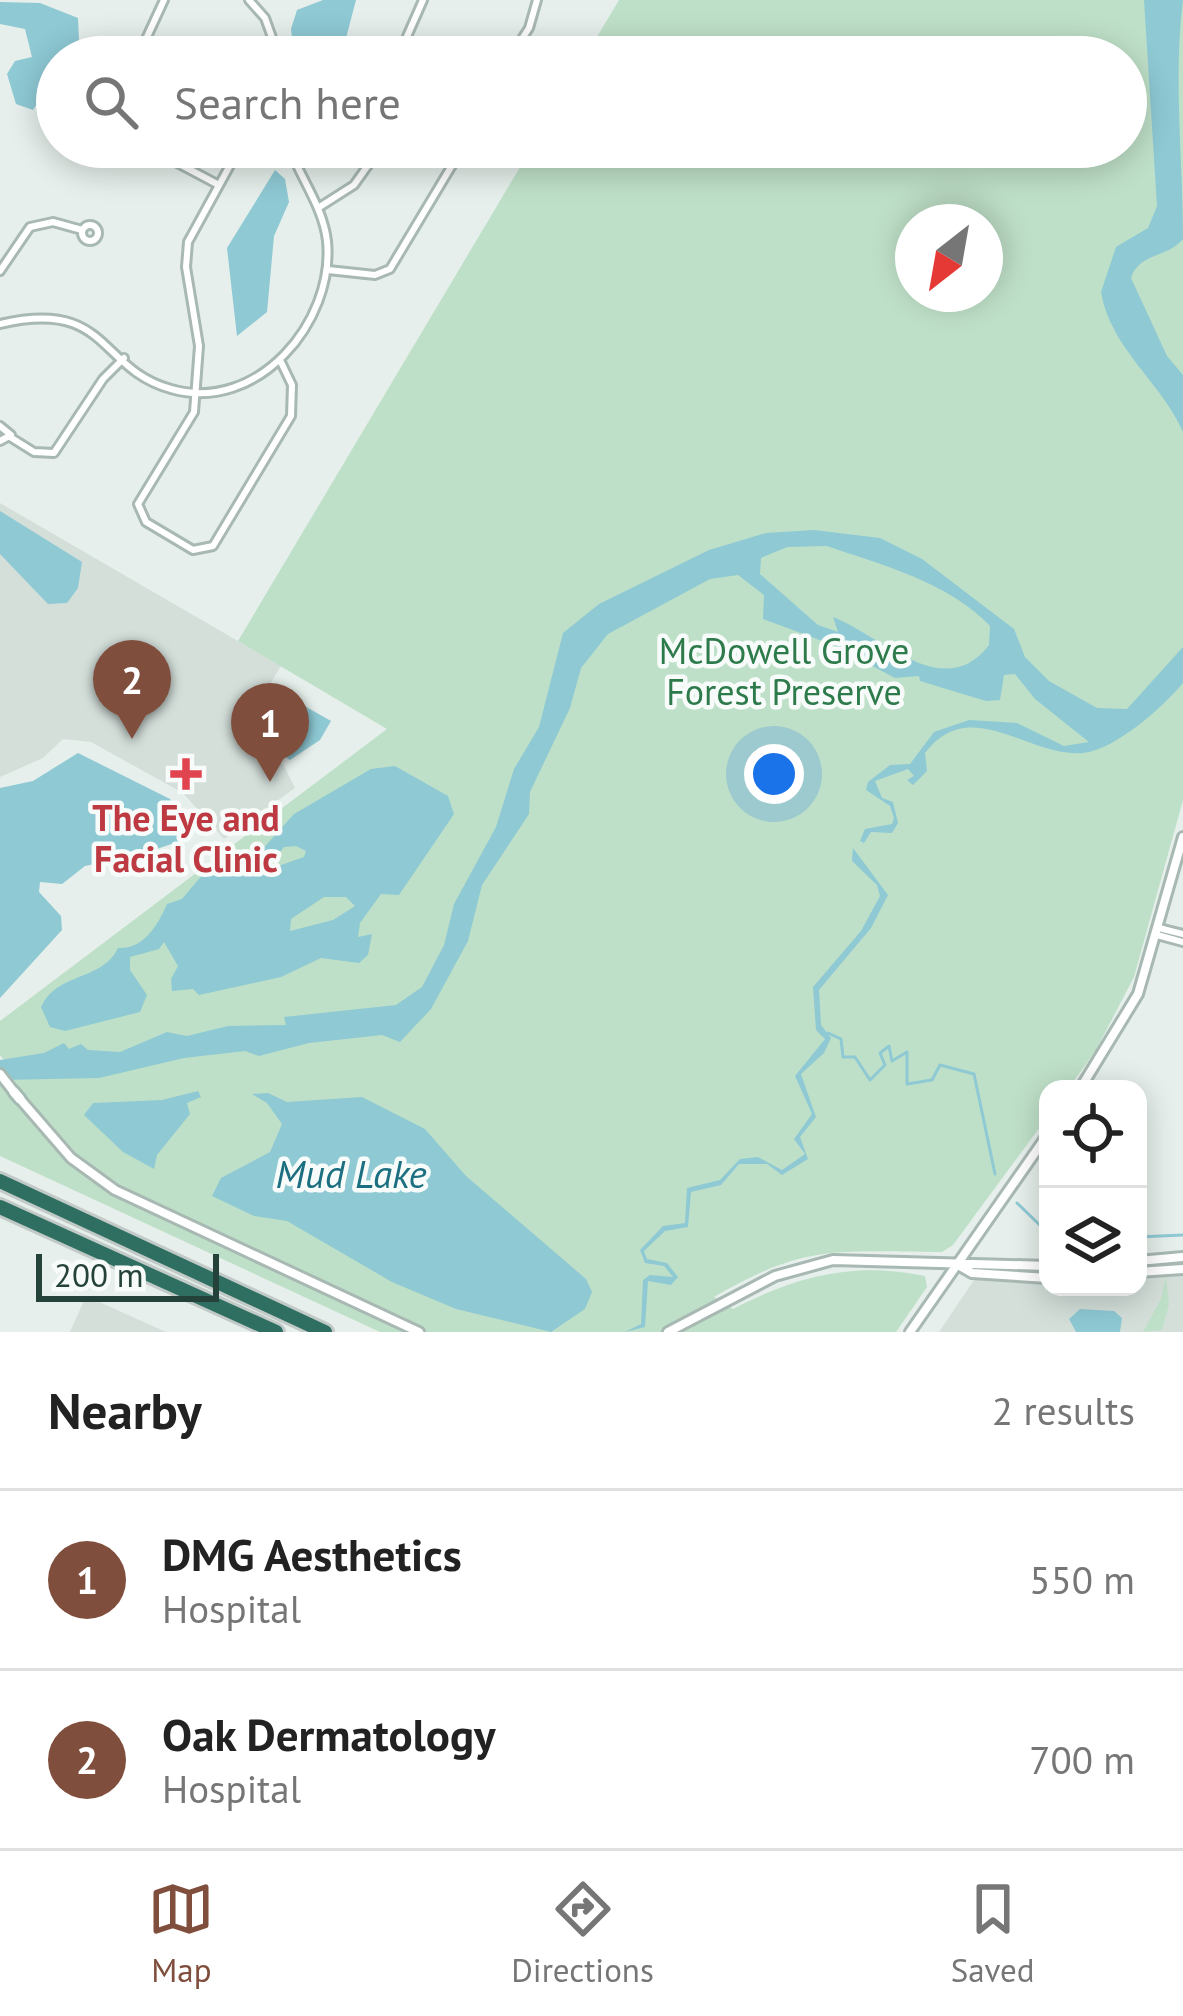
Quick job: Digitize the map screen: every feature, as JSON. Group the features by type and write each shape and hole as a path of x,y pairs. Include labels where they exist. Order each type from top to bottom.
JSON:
{"highway":[{"path":"0,1181 325,1332"},
{"path":"0,1207 276,1332"}],"street":[{"path":"147,36 164,0"},
{"path":"249,0 265,18 271,36"},
{"path":"407,36 423,0"},
{"path":"525,36 537,0"},
{"path":"187,168 218,184"},
{"path":"228,168 193,229 186,254 197,328 198,392 191,421 148,483 138,508 146,522 201,551 219,538 288,424 293,395 280,360"},
{"path":"0,324 33,317 67,321 93,332 163,387 198,392 238,385 280,360 308,326 328,270 318,208 300,168"},
{"path":"318,208 354,185 366,168"},
{"path":"328,270 376,275 390,269 450,168"},
{"path":"0,271 30,227 53,222 82,230"},
{"path":"10,437 39,454 56,451 103,379 124,358"},
{"path":"0,426 10,429 10,437"},
{"path":"0,441 10,437"},
{"path":"1086,1080 1128,1015 1158,931 1183,837"},
{"path":"1158,931 1183,938"},
{"path":"0,1074 71,1158 115,1190 419,1332"},
{"path":"910,1332 1039,1147"},
{"path":"1147,1260 1183,1257"},
{"path":"668,1332 775,1276 814,1263 862,1258 1039,1266"},
{"path":"956,1264 972,1273 1039,1277"},
{"path":"1147,1271 1183,1269"}],"shaded area":[{"path":"0,503 281,666 238,737 283,764 295,788 224,839 183,793 91,742 63,739 43,758 0,777"},
{"path":"1183,1272 1183,1332 939,1332 976,1277 1039,1280 1039,1296 1147,1296 1147,1275"},
{"path":"86,1296 166,1332 70,1332"}],"green space":[{"name":"McDowell Grove Forest Preserve","path":"619,0 1183,0 1183,800 1134,977 1096,1050 1074,1080 1039,1080 1039,1128 953,1245 942,1252 849,1252 800,1259 714,1297 733,1309 826,1274 874,1270 925,1276 927,1287 896,1332 380,1332 0,1156 0,1080 17,1076 0,1055 0,1021 387,729 238,641 520,168 1147,168 1147,36 598,36"},
{"path":"1166,1276 1169,1304 1162,1330 1143,1332 1161,1299"}],"water":[{"path":"323,0 356,0 347,36 292,36 297,10"},
{"path":"1144,0 1183,0 1179,88 1183,239 1147,259 1131,278 1167,356 1183,375 1183,432 1115,331 1101,292 1116,247 1148,228 1157,206"},
{"path":"0,2 40,3 78,18 79,36 36,36 33,110 16,104 7,74 15,61 32,57 25,29 0,24"},
{"path":"275,170 285,179 289,202 274,236 267,312 237,336 227,248"},
{"path":"0,511 82,562 78,588 67,603 48,604 0,554"},
{"path":"814,530 880,538 922,559 1014,629 1025,657 1049,681 1097,708 1127,709 1183,647 1183,683 1123,736 1083,753 1062,752 981,728 961,728 943,736 925,753 927,771 913,785 907,780 914,776 908,769 875,781 882,798 893,802 898,823 892,833 871,832 864,843 860,841 865,829 892,824 894,818 890,806 866,790 868,782 890,765 910,764 934,732 969,720 1017,723 1064,746 1089,742 1035,699 1015,674 1004,675 1000,700 986,701 920,681 919,676 895,678 833,645 763,619 764,595 738,575 710,579 608,634 581,668 570,708 530,792 529,814 482,885 468,941 431,1009 400,1042 382,1035 309,1043 259,1056 245,1051 184,1058 99,1078 0,1080 0,1060 44,1053 64,1043 69,1049 81,1044 88,1050 120,1052 167,1032 187,1036 228,1026 286,1025 284,1017 396,1005 422,987 444,945 454,904 496,827 514,769 539,727 563,633 599,604 709,550 766,533","holes":["827,546 915,577 955,598 990,626 989,645 971,662 953,668 933,667 833,617 838,632 818,625 760,574 761,558 787,547"]},
{"path":"271,687 331,721 320,740 290,760 246,730"},
{"path":"78,753 170,799 193,828 189,838 145,853 125,851 129,858 105,850 99,863 85,866 62,884 40,882 39,892 61,916 62,930 0,998 0,788 33,781"},
{"path":"395,766 448,796 454,814 399,895 381,894 360,923 358,937 372,934 368,955 359,963 321,958 281,977 199,995 193,989 172,991 171,979 178,966 164,942 159,949 130,957 130,970 147,995 140,1012 65,1031 50,1027 41,1007 57,988 102,966 118,948 142,940 167,904 182,899 203,874 260,852 294,814 371,769","holes":["284,847 306,851 304,857 264,871","324,897 346,897 355,906 333,920 290,931 291,919"]},
{"path":"853,848 888,895 871,928 819,990 821,1025 831,1038 824,1053 801,1074 816,1117 800,1137 808,1159 782,1175 767,1164 739,1164 721,1185 691,1192 688,1227 665,1231 644,1251 647,1259 667,1263 678,1277 671,1285 648,1281 645,1327 625,1332 641,1324 643,1280 650,1275 673,1277 664,1266 645,1263 640,1250 663,1226 685,1223 687,1188 720,1180 740,1159 758,1157 782,1170 805,1154 794,1139 812,1114 795,1076 825,1039 816,1030 813,987 861,931 880,896 877,885 852,861"},
{"path":"198,1091 201,1097 187,1103 190,1114 157,1155 154,1169 123,1152 84,1115 93,1103 162,1100"},
{"name":"Mud Lake","path":"268,1093 287,1102 362,1097 425,1129 466,1176 586,1279 592,1292 585,1309 551,1332 456,1309 392,1282 287,1221 254,1216 212,1196 221,1178 270,1152 282,1124 267,1103 252,1094"},
{"path":"1080,1309 1114,1311 1122,1318 1120,1332 1076,1332 1069,1319"}],"waterway":[{"path":"828,1033 841,1039 843,1057 855,1057 870,1080 885,1065 880,1053 889,1046 892,1061 907,1052 907,1084 932,1080 940,1065 974,1074 995,1174"},
{"path":"1017,1203 1039,1224"},
{"path":"1147,1237 1183,1235"}],"place":[{"name":"Oak Dermatology","path":"132,739"},
{"name":"The Eye and Facial Clinic","path":"186,774"},
{"name":"DMG Aesthetics","path":"270,782"}]}
